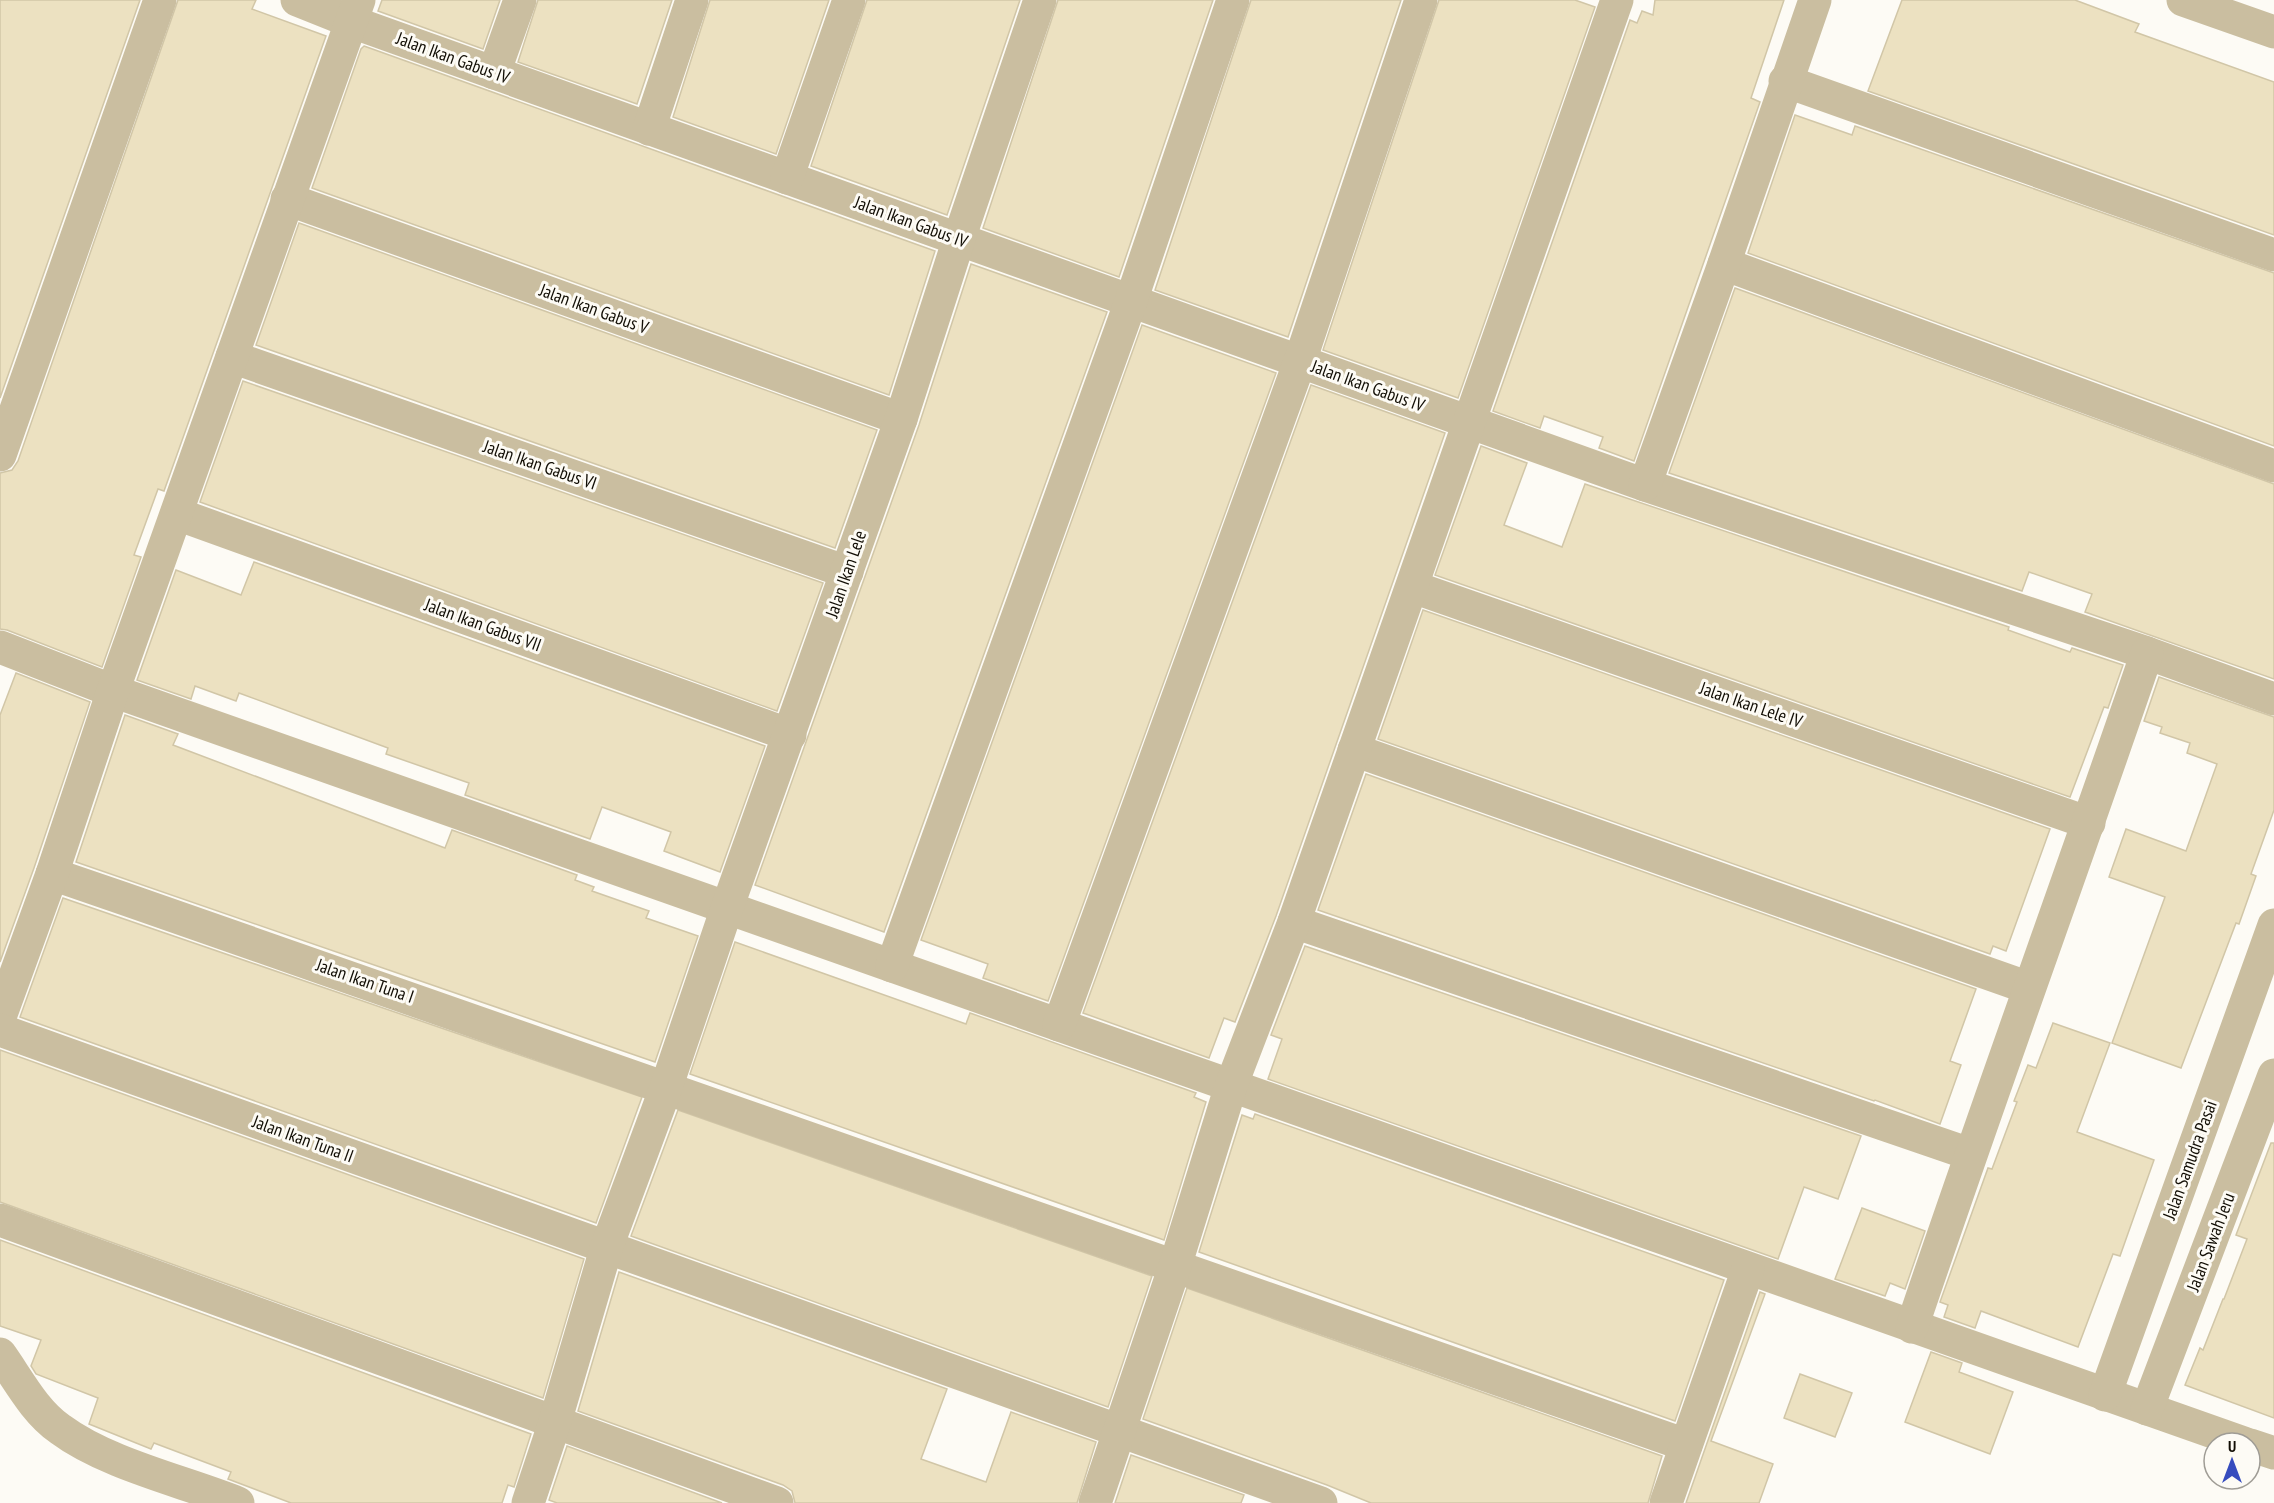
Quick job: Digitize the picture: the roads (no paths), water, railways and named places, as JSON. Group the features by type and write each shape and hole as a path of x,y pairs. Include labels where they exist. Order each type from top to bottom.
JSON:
{"street":[{"path":"0,455 160,0"},
{"name":"Jalan Ikan Gabus IV","path":"297,0 356,11 494,73 649,129 1645,485 2147,653 2274,699"},
{"path":"494,73 520,0"},
{"path":"649,129 692,0"},
{"path":"788,178 849,0"},
{"name":"Jalan Ikan Lele","path":"528,1503 555,1422 606,1249 672,1087 727,908 901,419 1040,0"},
{"path":"892,966 1131,301 1233,0"},
{"path":"1059,1025 1300,361 1421,0"},
{"path":"1095,1503 1176,1263 1231,1086 1294,922 1617,0"},
{"path":"1645,485 1815,0"},
{"path":"2197,2 2274,32"},
{"path":"0,1017 287,199 356,11"},
{"path":"1785,81 2274,255"},
{"name":"Jalan Ikan Gabus V","path":"287,199 901,419"},
{"path":"1724,264 2274,466"},
{"name":"Jalan Ikan Gabus VI","path":"232,357 847,572"},
{"name":"Jalan Ikan Gabus VII","path":"177,514 789,735"},
{"name":"Jalan Ikan Lele IV","path":"1413,587 2089,823"},
{"path":"0,647 113,691 2210,1431"},
{"path":"1912,1326 1970,1154 2089,823 2147,653"},
{"path":"1354,750 2029,988"},
{"name":"Jalan Ikan Tuna I","path":"52,874 1176,1263 1686,1445"},
{"path":"1294,922 1970,1154"},
{"name":"Jalan Samudra Pasai","path":"2106,1395 2274,925"},
{"name":"Jalan Ikan Tuna II","path":"0,1030 606,1249 1321,1503"},
{"name":"Jalan Sawah Jeru","path":"2147,1409 2274,1075"},
{"path":"0,1220 777,1503"},
{"path":"1666,1503 1748,1269"},
{"path":"0,1354 35,1404 59,1429 99,1453 238,1503"}]}
